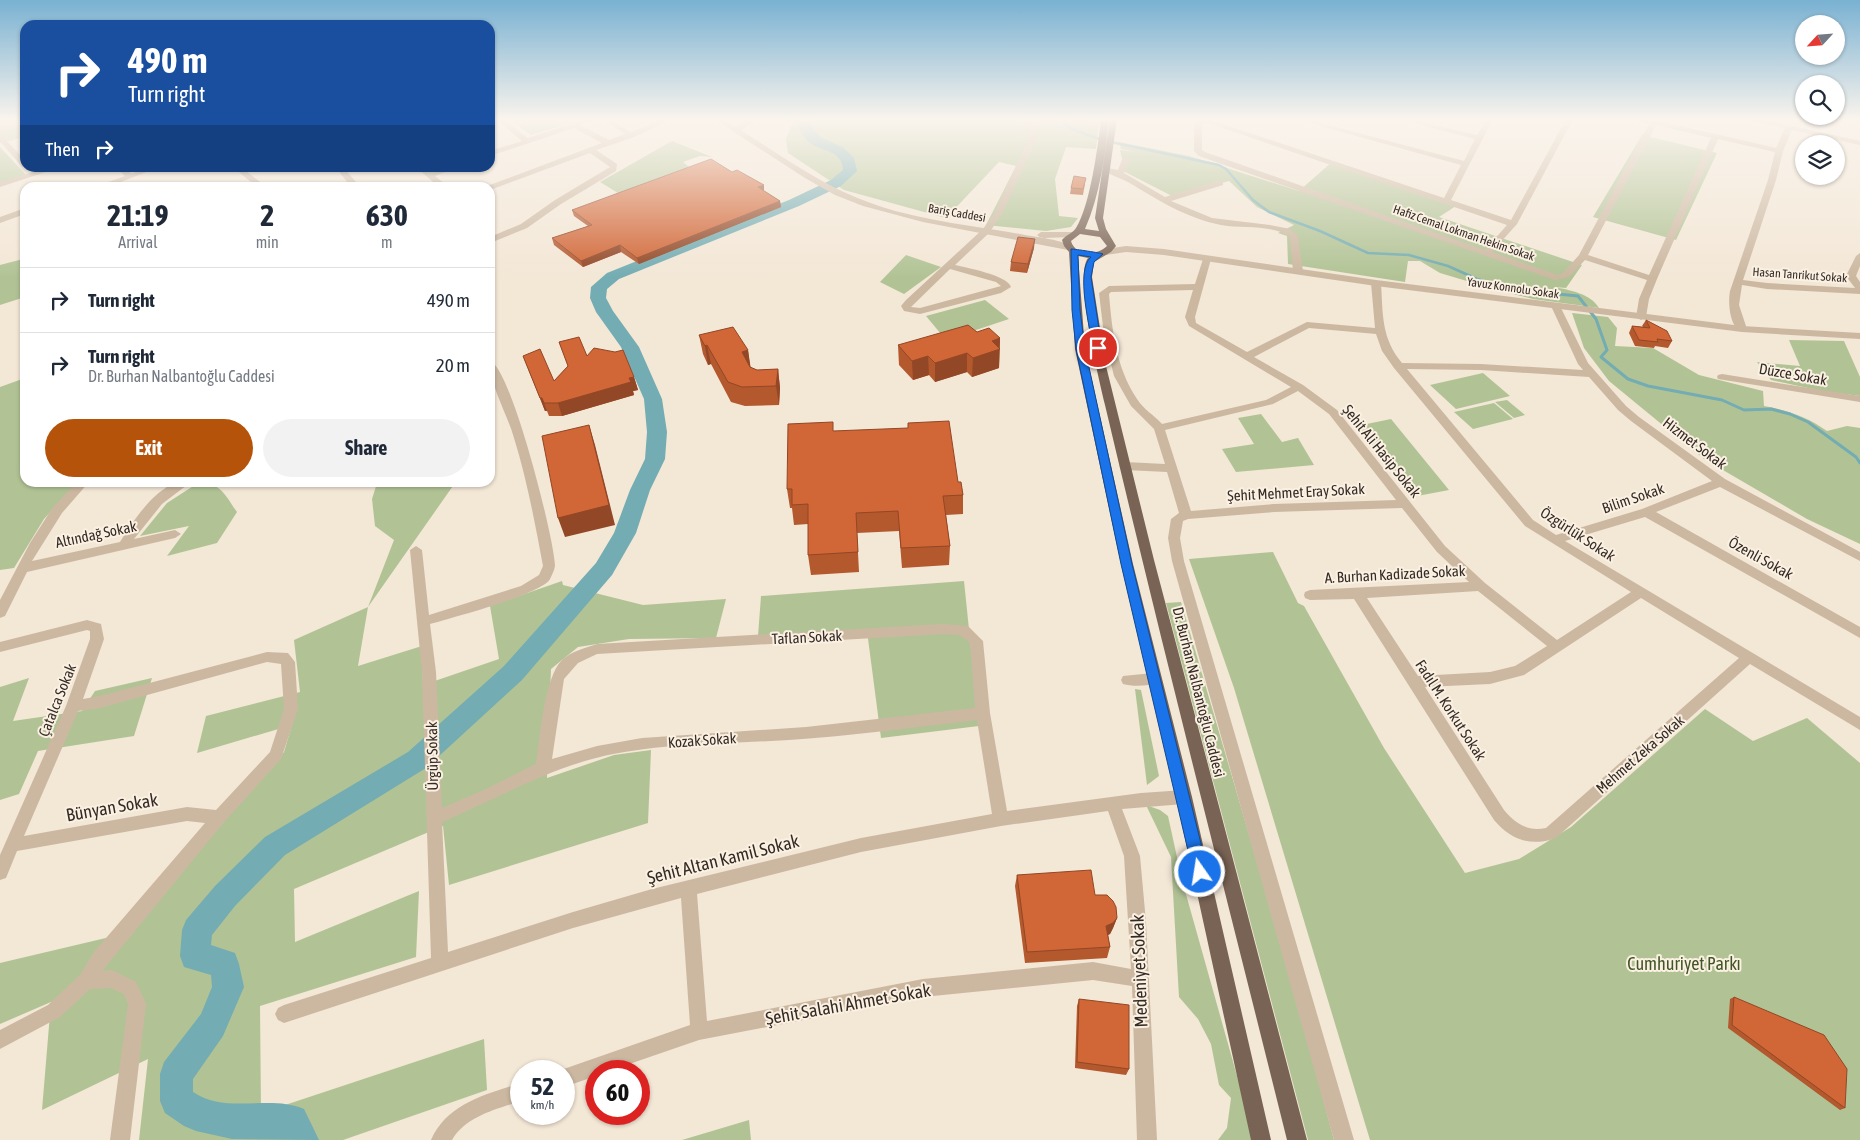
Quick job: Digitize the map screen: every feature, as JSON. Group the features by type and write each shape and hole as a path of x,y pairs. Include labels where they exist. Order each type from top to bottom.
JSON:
{"main road":[{"path":"1099,172 1087,214 1075,233 1066,240 1071,249 1080,349 1153,679 1184,797 1261,1140"},
{"path":"1108,172 1099,218 1102,229 1108,238"},
{"path":"1075,233 1094,232 1108,238"},
{"name":"Dr. Burhan Nalbantoğlu Caddesi","path":"1108,238 1112,246 1090,261 1087,277 1098,348 1125,466 1296,1140"},
{"path":"1071,249 1086,255 1103,253"}],"street":[{"path":"0,185 22,172"},
{"path":"126,172 130,176"},
{"path":"113,182 141,172"},
{"path":"243,172 256,182"},
{"path":"426,172 438,182"},
{"path":"429,175 438,172"},
{"path":"495,186 532,172"},
{"path":"495,238 524,226 558,202 609,172"},
{"name":"Bariş Caddesi","path":"803,172 838,193 871,206 905,216 1008,234 1071,249"},
{"path":"949,266 999,280 1006,287 998,291 918,311 910,311 906,308 909,302 986,231 998,214 1017,172"},
{"path":"1115,172 1186,212 1208,220 1280,229 1290,232 1294,237 1298,271"},
{"name":"Hafiz Cemal Lokman Hekim Sokak","path":"1254,172 1558,278 1566,275 1583,256"},
{"path":"1359,172 1513,224"},
{"path":"1446,202 1462,172"},
{"path":"1486,254 1513,224 1541,172"},
{"path":"1627,172 1583,256 1652,279"},
{"path":"1641,317 1644,299 1652,279 1700,172"},
{"path":"1742,329 1737,319 1734,302 1735,290 1774,172"},
{"path":"1165,200 1220,183"},
{"path":"0,220 20,213"},
{"name":"Bariş Caddesi","path":"1008,234 1075,233"},
{"name":"Yavuz Konnolu Sokak","path":"1108,238 1164,252"},
{"name":"Yavuz Konnolu Sokak","path":"1103,253 1126,249 1164,252 1581,310 1742,329 1860,336"},
{"path":"1860,256 1851,276 1860,290"},
{"name":"Şehit Ali Hasip Sokak","path":"1207,259 1190,317 1192,324 1299,387 1340,419 1441,549 1481,586 1557,648"},
{"name":"Hasan Tanrikut Sokak","path":"1739,282 1767,286 1860,290"},
{"name":"Özgürlük Sokak","path":"1376,283 1380,331 1386,348 1398,366 1525,519 1554,540 1860,724"},
{"path":"1198,287 1109,289 1104,291 1109,335 1114,357 1132,400 1153,418 1159,428 1186,515 1177,519 1175,527 1174,538 1178,561 1344,1140"},
{"name":"Hizmet Sokak","path":"1556,306 1580,359 1635,419 1721,482 1860,557"},
{"path":"1246,357 1307,325 1380,331"},
{"path":"1398,366 1481,367 1592,374"},
{"path":"425,621 525,589 544,578 549,566 530,467 504,391 495,374"},
{"name":"Düzce Sokak","path":"1722,376 1860,399"},
{"path":"1159,428 1269,402 1299,387"},
{"path":"1125,466 1172,468"},
{"name":"Bilim Sokak","path":"1554,540 1646,512 1721,482"},
{"path":"0,613 51,516 78,487"},
{"path":"124,545 140,519 159,499 178,487"},
{"name":"Şehit Mehmet Eray Sokak","path":"1186,515 1274,508 1407,504"},
{"name":"Özenli Sokak","path":"1646,512 1860,633"},
{"name":"Altındağ Sokak","path":"23,568 175,534"},
{"name":"Ürgüp Sokak","path":"416,550 425,621 432,735 431,762 440,963"},
{"name":"A. Burhan Kadizade Sokak","path":"1310,595 1358,594 1481,586"},
{"path":"1413,682 1501,677 1518,671 1557,648 1641,592"},
{"name":"Fadıl M. Korkut Sokak","path":"1358,594 1499,815 1509,826 1524,835"},
{"name":"Çatalca Sokak","path":"0,648 87,625 96,628 97,639 73,706 0,873"},
{"name":"Taflan Sokak","path":"543,768 557,679 563,666 579,654 597,649 944,629 963,630 976,642 983,712 1001,819"},
{"path":"0,1040 54,1011 86,981 100,958 219,817 276,755 291,708 288,662 283,657 267,657 100,702 73,706"},
{"name":"Mehmet Zeka Sokak","path":"1524,835 1537,837 1550,833 1738,668 1748,657"},
{"path":"1128,680 1153,679"},
{"name":"Kozak Sokak","path":"434,818 489,795 543,768 597,752 642,744 806,733 983,712"},
{"name":"Şehit Altan Kamil Sokak","path":"284,1014 573,920 688,888 861,845 1001,819 1184,797"},
{"name":"Medeniyet Sokak","path":"1114,805 1132,856 1138,922 1147,1140"},
{"name":"Bünyan Sokak","path":"13,845 187,814 219,817"},
{"path":"688,888 699,1031"},
{"name":"Şehit Salahi Ahmet Sokak","path":"575,1074 699,1031 923,988 1093,971 1139,979"},
{"path":"86,981 112,979 130,988 137,1004 120,1140"},
{"path":"441,1140 446,1128 476,1108 510,1096"}],"green space":[{"path":"0,172 23,172 26,175 0,183"},
{"path":"617,172 675,172 618,193 600,182"},
{"path":"817,172 989,172 946,218 844,190"},
{"path":"1013,172 1057,172 1055,179 1059,216 1078,218 1071,227 1046,231 986,225"},
{"path":"1125,172 1240,172 1299,191 1320,172 1366,172 1459,204 1439,217 1582,265 1566,288 1554,287 1585,296 1591,299 1599,308 1533,299 1497,290 1440,273 1420,261 1408,261 1405,282 1288,264 1287,236 1278,233 1294,225 1257,207 1229,181 1172,196"},
{"path":"1620,172 1708,172 1676,240 1593,217"},
{"path":"906,255 941,267 904,294 880,282"},
{"path":"20,260 20,299 0,305 0,265"},
{"path":"985,300 1009,319 946,340 926,316"},
{"path":"1572,313 1608,317 1617,328 1615,346 1653,348 1699,375 1763,391 1764,406 1797,415 1827,431 1847,426 1860,428 1860,544 1807,519 1704,459 1609,381 1584,348"},
{"path":"1789,340 1844,341 1860,377 1860,396 1822,391 1771,380 1757,362 1800,366"},
{"path":"1483,373 1510,396 1456,409 1430,385"},
{"path":"20,380 20,487 73,487 44,519 14,568 0,570 0,387"},
{"path":"1507,400 1525,415 1514,418 1495,402"},
{"path":"1494,403 1513,419 1473,429 1454,412"},
{"path":"1261,414 1282,442 1298,438 1314,465 1236,472 1222,449 1254,444 1238,418"},
{"path":"1391,419 1449,490 1412,497 1357,426"},
{"path":"192,487 217,487 237,512 217,543 167,556 189,526 140,536 167,503"},
{"path":"376,487 452,487 368,607 394,540 375,526 372,499"},
{"name":"Cumhuriyet Parkı","path":"1273,552 1298,603 1304,606 1384,748 1465,873 1519,859 1571,827 1705,709 1753,741 1807,718 1860,763 1860,1140 1370,1140 1234,688 1189,559"},
{"path":"562,581 563,585 643,605 726,599 716,638 629,639 578,647 551,669 547,778 614,755 651,750 648,823 449,885 443,826 294,889 295,942 419,891 416,957 260,1006 261,1113 484,1039 487,1090 343,1140 139,1140 148,1059 42,1110 51,1002 0,1024 0,963 127,933 284,752 292,725 197,753 206,716 300,692 294,640 368,607 358,666 422,646 423,685 499,659 490,606"},
{"path":"964,581 979,726 881,738 867,631 758,636 761,596"},
{"path":"1181,602 1286,961 1334,1140 1308,1140 1166,603"},
{"path":"29,678 13,721 82,711 95,691 152,678 134,736 38,751 19,794 0,800 0,687"},
{"path":"1135,689 1141,690 1159,776 1147,785"},
{"path":"1146,805 1160,810 1168,816 1182,880 1255,1140 1218,1140 1227,1128 1231,1098 1219,1085 1211,1044 1198,1019 1179,997 1171,857"},
{"path":"749,1120 751,1140 682,1140"}],"building":[{"path":"675,172 741,172 764,185 758,187 780,201 637,258 620,245 581,261 552,238 592,225 572,210"},
{"path":"1074,176 1086,178 1083,189 1071,188"},
{"path":"1018,237 1035,239 1028,264 1011,262"},
{"path":"1646,320 1667,331 1672,341 1657,339 1658,342 1639,340 1632,326 1650,328"},
{"path":"968,325 977,332 989,328 1000,338 992,341 1000,349 973,358 967,353 935,363 928,356 912,361 898,345"},
{"path":"733,327 748,350 742,352 750,367 757,370 778,369 776,386 742,387 728,382 707,345 705,346 699,335"},
{"path":"579,337 587,356 594,348 615,352 623,350 634,377 629,378 631,382 558,403 544,403 542,398 540,398 523,356 540,349 554,381 568,366 559,342"},
{"path":"949,421 958,482 961,482 963,495 943,496 950,546 901,548 898,511 856,513 858,552 808,555 808,504 792,505 792,489 787,489 788,424 833,422 833,431 908,428 908,423"},
{"path":"589,425 609,505 558,518 542,436"},
{"path":"1091,870 1095,895 1107,895 1116,907 1117,918 1113,923 1106,926 1110,947 1027,952 1017,875"},
{"path":"1734,997 1824,1035 1847,1069 1845,1108 1732,1025"},
{"path":"1079,999 1129,1005 1129,1069 1077,1062"}],"waterway":[{"path":"302,1140 292,1121 232,1122 196,1114 177,1101 176,1074 212,1025 228,987 224,964 195,956 197,930 225,896 275,846 417,760 513,673 604,569 625,533 640,490 655,459 657,432 653,399 630,347 605,312 598,298 599,287 613,276 794,203 836,183 849,172"},
{"path":"1229,172 1253,200 1269,212 1320,231 1368,253 1409,255 1448,266 1477,279 1516,290"},
{"path":"1516,290 1529,291"},
{"path":"1516,290 1578,296 1596,319 1607,350 1601,357 1628,379 1648,386 1722,400 1744,410 1771,409 1790,414 1808,422 1856,457 1860,463"}],"route":[{"path":"1098,348 1087,277 1090,261 1099,254 1086,255 1074,251 1074,281 1080,349 1153,679 1184,797 1200,872"}]}
